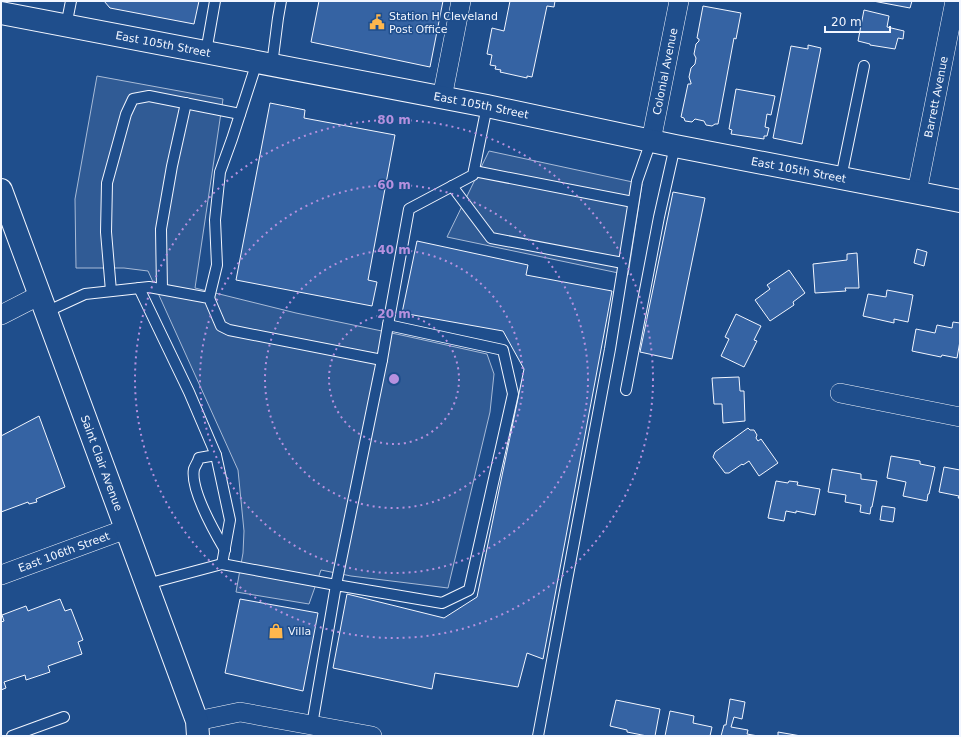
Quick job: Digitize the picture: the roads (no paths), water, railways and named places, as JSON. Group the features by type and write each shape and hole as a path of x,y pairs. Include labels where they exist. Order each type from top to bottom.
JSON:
{"street":[{"path":"442,98 461,1"},
{"name":"Colonial Avenue","path":"651,141 679,1"},
{"name":"Barrett Avenue","path":"917,192 956,1"},
{"name":"East 105th Street","path":"1,13 487,106 675,146 960,201"},
{"name":"Saint Clair Avenue","path":"1,190 147,584 197,732"},
{"path":"1,315 43,304"},
{"path":"840,393 960,417"},
{"name":"East 106th Street","path":"1,575 126,529"},
{"path":"197,732 240,712 372,736"}],"lane":[{"path":"66,26 71,1"},
{"path":"206,52 215,1"},
{"path":"282,1 264,64 240,114 220,172 215,220 217,265 209,298 221,326 229,330 382,360"},
{"path":"841,178 864,66"},
{"path":"111,291 106,232 108,183 126,114 133,99 149,96 240,114"},
{"path":"162,289 161,229 172,166 186,103"},
{"path":"312,725 336,585 382,360 409,209 473,175 487,106"},
{"path":"538,736 610,349 633,202 637,181 651,141"},
{"path":"626,390 659,217 675,146"},
{"path":"474,170 633,202"},
{"path":"452,186 491,238 623,263"},
{"path":"43,304 85,294 149,287 209,298"},
{"path":"139,288 189,392 216,455 230,520 222,564"},
{"path":"147,584 222,564 442,603 469,590 513,394 502,350 388,325"},
{"path":"216,455 200,458 194,470 195,485 208,518 225,550"},
{"path":"12,736 64,716"}],"place":[{"name":"Station H Cleveland Post Office","path":"377,22"},
{"name":"Villa","path":"276,631"}]}
